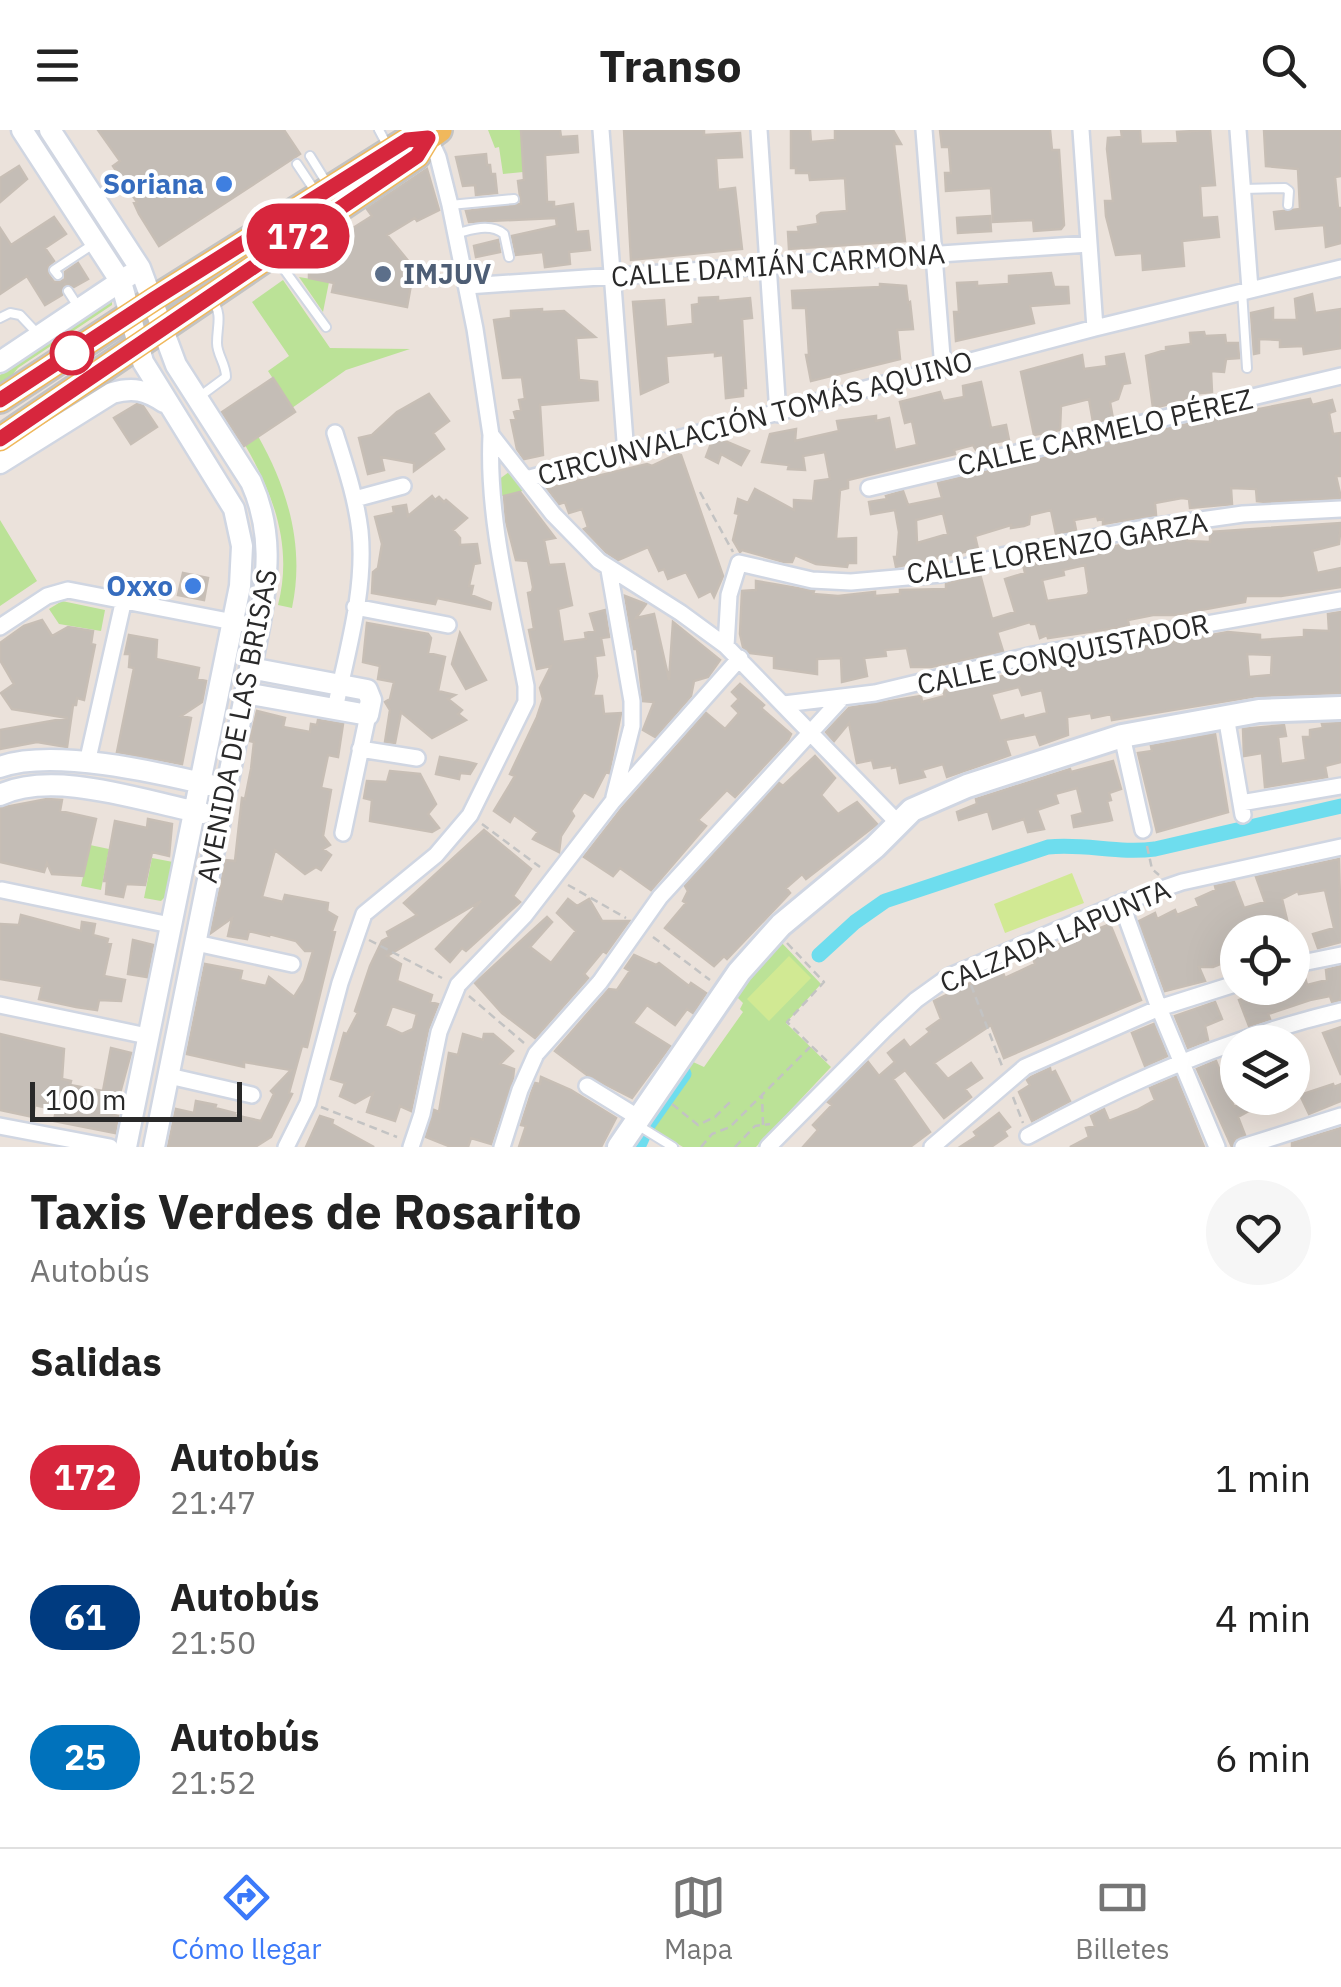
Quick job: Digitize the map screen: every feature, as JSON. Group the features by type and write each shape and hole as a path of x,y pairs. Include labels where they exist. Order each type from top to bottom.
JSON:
{"main road":[{"path":"0,400 324,192 384,141 431,133"},
{"path":"1,454 26,422 417,156 431,133"},
{"path":"619,1147 642,1126 658,1091 724,990 776,932 912,810 943,795 1122,736 1259,711 1341,708"}],"street":[{"name":"AVENIDA DE LAS BRISAS","path":"22,130 121,282 136,346 239,523 242,568 126,1147"},
{"name":"AVENIDA DE LAS BRISAS","path":"50,130 140,268 176,365 259,500 268,560 259,627 154,1147"},
{"path":"602,130 626,454"},
{"path":"759,130 778,414"},
{"path":"924,130 943,370"},
{"path":"1081,130 1096,328"},
{"path":"1238,130 1246,290"},
{"name":"CIRCUNVALACIÓN TOMÁS AQUINO","path":"431,133 467,286 491,435 520,473 626,454 1096,328 1341,268"},
{"name":"CALLE DAMIÁN CARMONA","path":"467,286 1089,244"},
{"path":"0,362 39,336 74,300 121,282 140,268"},
{"name":"CALLE CARMELO PÉREZ","path":"869,488 1341,376"},
{"path":"1,454 112,393 129,388 170,406"},
{"path":"335,432 355,500 360,551 355,607 335,709"},
{"path":"286,1147 308,1102 340,982 364,914 436,855 470,815 526,702 490,476 491,435"},
{"path":"490,476 500,467 520,473 553,514 609,570 681,612 726,646 898,823"},
{"path":"355,500 403,486"},
{"name":"CALLE LORENZO GARZA","path":"739,563 829,582 941,574 1000,556 1144,528 1243,514 1341,509"},
{"path":"726,646 729,595 739,563"},
{"path":"609,570 632,701 632,726 613,801"},
{"path":"0,627 60,591 79,590 259,627"},
{"path":"87,762 124,599"},
{"name":"CALLE CONQUISTADOR","path":"784,704 932,681 1033,655 1341,600"},
{"path":"355,607 448,626"},
{"path":"412,1145 439,1032 458,986 525,915 613,801 740,658"},
{"path":"250,668 340,684 370,694 344,833"},
{"path":"246,693 368,715"},
{"path":"502,1147 536,1054 600,982 677,878 843,697"},
{"path":"1226,716 1242,809 1341,786"},
{"path":"1122,736 1145,836"},
{"path":"360,749 417,758"},
{"path":"0,767 35,759 87,762 226,790"},
{"path":"0,795 25,785 54,784 221,816"},
{"name":"CALZADA LAPUNTA","path":"768,1147 916,1000 965,969 1121,903 1182,882 1341,847"},
{"path":"2,890 170,925"},
{"path":"1121,903 1159,1008 1217,1147"},
{"path":"196,943 292,964"},
{"path":"1310,961 1341,955"},
{"path":"932,1147 1024,1067 1159,1008 1220,989"},
{"path":"0,1005 147,1036"},
{"path":"1028,1136 1084,1105 1182,1064 1284,1025 1341,1011"},
{"path":"169,1076 252,1094"},
{"path":"587,1086 642,1126"},
{"path":"1243,1147 1341,1116"},
{"path":"0,1126 110,1147"}],"lane":[{"path":"310,156 324,192"},
{"path":"298,164 324,192"},
{"path":"1242,190 1285,188 1288,204"},
{"path":"450,204 514,199"},
{"path":"456,234 473,228 496,228 504,234 509,257"},
{"path":"58,276 54,270 96,243"},
{"path":"273,253 326,327"},
{"path":"1246,290 1248,368"},
{"path":"197,398 226,377 217,345 220,313 210,296"},
{"path":"0,318 10,313 20,315 39,336"},
{"path":"642,1126 673,1147"}],"path":[{"path":"700,492 739,563"},
{"path":"1145,836 1152,869"},
{"path":"640,926 724,990"},
{"path":"776,932 824,982 787,1022 840,1074"},
{"path":"965,969 1028,1136"},
{"path":"701,1147 712,1134 728,1129 811,1046"},
{"path":"658,1091 696,1124 714,1117 730,1102"},
{"path":"762,1095 763,1125"},
{"path":"308,1102 412,1145"},
{"path":"734,1147 755,1126 774,1124 783,1132"}],"green space":[{"path":"488,130 521,130 523,172 503,174 499,147 495,148"},
{"path":"299,277 329,282 323,312"},
{"path":"283,280 330,348 410,349 346,370 292,408 268,371 289,356 252,302"},
{"path":"112,300 112,305 18,368 0,390 0,375"},
{"path":"258,436 278,477 291,519 296,563 292,608 278,605 283,563 278,522 245,445"},
{"path":"509,472 527,490 502,496 498,480"},
{"path":"0,520 37,581 0,606"},
{"path":"62,601 105,610 101,631 59,624 49,609"},
{"path":"90,845 109,849 101,890 81,886"},
{"path":"152,858 173,862 161,901 144,898"},
{"path":"1072,873 1084,903 1005,933 994,904"},
{"path":"780,941 821,984 786,1023 831,1067 756,1147 683,1147 649,1127 687,1077 683,1071 691,1061 704,1067 743,1012 743,1003 734,994"},
{"path":"789,956 811,978 769,1021 747,999"}],"building":[{"path":"98,130 284,130 300,154 159,246 113,166 120,161"},
{"path":"521,130 560,130 561,137 577,136 578,152 545,155 547,202 554,202 554,207 573,204 576,232 588,231 590,250 569,252 570,264 545,267 543,252 516,255 512,236 557,226 556,218 469,222 466,211 521,204"},
{"path":"624,130 740,133 742,157 716,158 718,190 735,188 742,249 631,260"},
{"path":"791,130 810,130 811,142 835,140 835,130 893,130 901,144 894,144 905,241 789,249 788,232 818,224 817,216 821,213 847,211 845,178 810,180 809,173 796,173 796,168 791,168"},
{"path":"940,130 1050,130 1052,150 1059,150 1064,225 1061,229 1034,231 1033,220 993,222 991,188 946,191 945,173 951,173 949,147 942,147"},
{"path":"1121,130 1140,130 1141,144 1178,143 1177,132 1210,130 1215,185 1200,186 1202,218 1217,217 1219,237 1182,241 1184,266 1143,270 1142,253 1116,255 1106,216 1105,201 1113,201 1107,149 1108,138 1122,137"},
{"path":"1264,130 1341,130 1341,176 1335,177 1341,208 1341,243 1326,247 1324,225 1276,229 1274,212 1300,209 1298,169 1266,166"},
{"path":"486,154 491,174 495,174 497,193 476,195 475,185 463,186 456,157"},
{"path":"19,166 27,179 0,202 0,178"},
{"path":"427,169 439,210 417,221 415,218 387,235 414,268 407,307 332,292 334,283 309,278 309,262 316,246 372,216 367,209"},
{"path":"990,216 991,231 958,233 957,218"},
{"path":"54,217 66,234 45,248 54,261 48,266 48,274 54,282 60,282 65,279 65,272 78,263 88,279 74,287 65,284 62,295 45,305 27,276 0,294 0,228 11,245"},
{"path":"498,240 500,252 476,257 474,246"},
{"path":"1051,273 1054,287 1068,287 1069,303 1030,306 1034,323 956,341 957,283 1009,284 1009,276"},
{"path":"880,284 906,286 913,329 897,330 900,359 811,381 806,355 806,308 793,308 792,291"},
{"path":"1312,294 1315,313 1341,309 1341,348 1304,354 1303,346 1280,347 1280,340 1259,339 1259,353 1254,354 1251,313 1273,308 1273,320 1297,320 1295,299"},
{"path":"718,297 718,301 750,298 752,318 742,319 746,388 743,396 726,398 723,355 715,356 715,352 666,356 668,382 641,394 633,302 664,300 666,327 693,324 692,305 699,304 699,298"},
{"path":"511,311 564,311 595,337 576,338 579,380 597,382 598,400 540,405 543,455 524,459 517,449 511,420 516,419 514,412 521,410 519,400 525,399 522,377 503,378 494,320 511,318"},
{"path":"1204,332 1205,336 1225,335 1226,343 1238,343 1239,358 1226,359 1224,372 1211,371 1212,392 1191,394 1191,399 1153,408 1146,356 1166,347 1191,344 1190,333"},
{"path":"1124,354 1130,383 1123,384 1118,399 1110,402 1113,419 1093,422 1089,399 1061,406 1060,430 1034,435 1021,372 1082,355 1084,369 1107,366 1106,357"},
{"path":"273,378 295,412 244,446 222,412"},
{"path":"981,382 991,428 1006,425 1009,440 976,450 973,445 954,450 955,454 848,480 848,488 840,490 836,539 856,538 856,563 848,563 847,567 816,564 795,555 792,562 784,562 740,552 733,540 738,499 748,503 755,489 794,510 794,500 813,501 815,481 830,479 825,452 803,456 805,470 762,462 770,434 796,429 795,441 839,431 837,421 876,416 876,421 889,418 895,450 917,445 912,421 905,423 900,402 940,392 943,401 964,397 963,386"},
{"path":"429,394 449,421 433,433 444,449 414,471 414,463 381,457 384,470 368,474 359,438 372,435 397,412"},
{"path":"1310,399 1312,405 1332,400 1335,411 1329,413 1333,434 1341,433 1341,476 1336,476 1341,498 1266,502 1257,501 1256,489 1231,488 1232,504 1190,508 1189,499 1182,498 1155,503 1156,515 1103,524 1097,516 1074,520 1076,530 1056,534 1051,510 1030,515 1029,524 1024,526 1011,525 975,536 978,549 896,567 899,532 895,510 871,514 869,502 903,491 908,505 942,498 938,483","holes":["943,513 948,534 917,543 916,520"]},
{"path":"137,404 143,406 157,427 131,444 114,418"},
{"path":"720,439 749,451 741,465 721,454 718,463 706,457 712,441"},
{"path":"681,455 723,576 714,597 711,591 699,597 686,572 668,579 664,569 659,571 648,547 618,560 584,529 588,527 582,509 569,513 565,502 559,504 547,488 652,466"},
{"path":"520,492 555,538 544,540 549,565 564,564 572,605 558,609 563,642 586,639 585,633 595,631 590,614 605,610 609,637 601,638 604,655 595,656 593,696 602,696 604,714 621,713 609,773 606,772 593,797 584,792 571,811 574,816 561,836 559,852 533,839 538,832 514,815 510,822 494,811 515,776 510,774 537,717 543,699 540,688 551,666 537,669 529,630 534,629 528,561 516,560 506,521 504,496"},
{"path":"432,496 435,500 446,500 467,518 453,530 460,545 477,544 480,563 474,564 469,586 473,586 471,595 491,603 490,609 437,598 435,604 372,593 373,572 378,568 382,544 375,517 394,513 393,507 406,505 408,516"},
{"path":"1341,523 1339,544 1312,551 1317,573 1341,568 1341,587 1281,596 1246,596 1245,602 1153,615 1128,620 1129,626 1048,638 1040,638 1036,624 1030,622 997,632 1003,651 931,667 911,667 907,648 885,650 886,656 864,658 867,676 842,682 841,658 817,659 817,674 774,668 774,656 750,653 743,647 742,591 756,590 756,581 814,591 813,594 875,592 875,596 900,594 900,590 946,589 946,584 980,574 992,619 1015,612 1005,579 1025,573 1023,565 1186,533 1187,541 1210,542 1210,532","holes":["1085,565 1089,592 1047,601 1042,580"]},
{"name":"Oxxo","path":"183,573 208,578 204,600 178,595"},
{"path":"625,596 646,604 636,618 654,614 669,680 673,622 720,660 708,677 694,681 691,696 655,737 643,730 654,702 643,701"},
{"path":"1341,612 1341,693 1257,696 1112,720 1111,714 1067,717 1068,735 1040,745 1036,734 1005,740 1010,755 947,777 943,764 922,770 925,777 900,783 897,767 874,768 872,760 857,763 849,723 834,741 826,732 849,708 921,696 922,702 945,696 943,691 1057,662 1117,651 1117,655 1228,632 1260,635 1260,640 1304,637 1304,630 1329,631 1328,614","holes":["1247,654 1272,655 1271,675 1249,677","1019,687 1022,695 1042,690 1047,713 1000,721 991,694"]},
{"path":"42,620 52,636 68,627 93,631 91,644 95,645 84,700 77,698 73,705 67,747 37,742 0,749 0,730 68,718 12,709 1,693 14,684 0,660 0,643 24,626"},
{"path":"367,623 428,634 428,653 445,657 438,691 455,695 448,699 462,710 458,714 466,720 432,738 401,712 395,743 385,742 390,710 385,702 390,699 394,682 378,679 380,666 363,662"},
{"path":"460,633 486,680 466,689 452,664"},
{"path":"129,635 157,640 156,659 199,668 197,679 206,681 202,702 181,716 191,718 182,764 117,752 134,668 129,667 130,654 125,654"},
{"path":"740,684 791,734 788,740 735,797 727,790 698,820 706,826 651,890 620,868 613,876 584,857 706,713 725,729 739,713 732,706 739,699 732,692"},
{"path":"257,711 285,718 283,727 310,732 311,724 317,725 318,720 343,724 338,757 328,755 321,788 331,790 323,836 330,845 323,849 331,855 321,870 316,867 305,874 275,850 262,897 283,902 285,895 328,903 327,911 337,917 332,931 335,932 307,1047 302,1046 289,1093 292,1094 271,1137 255,1147 168,1147 176,1109 194,1113 196,1101 261,1121 274,1094 271,1091 291,1070 244,1062 244,1067 187,1054 205,964 242,971 240,980 266,986 269,977 294,997 304,981 313,951 305,951 296,941 269,934 249,931 247,939 228,936 232,918 211,933 226,860 235,861"},
{"path":"1341,723 1341,762 1325,766 1327,777 1265,787 1262,753 1244,756 1243,729 1284,725 1286,736 1278,737 1281,764 1306,760 1303,737 1310,737 1310,730 1323,728 1322,724"},
{"path":"1215,734 1228,812 1157,832 1138,753 1152,751 1151,746"},
{"path":"815,756 835,778 821,795 838,814 857,802 877,824 806,879 802,874 786,888 790,893 727,959 724,956 714,966 665,928 686,903 685,886 779,783 783,786"},
{"path":"440,757 476,764 470,774 460,773 459,779 436,774"},
{"path":"1113,761 1121,789 1109,793 1112,820 1074,827 1072,816 1083,813 1077,788 1055,794 1058,803 1037,810 1044,829 1028,832 1024,819 993,829 988,811 959,820 957,812 977,804 976,799 1070,769 1071,772"},
{"path":"390,771 420,774 436,804 428,814 439,828 432,832 370,821 372,800 364,798 367,781 387,782"},
{"path":"62,800 60,811 96,819 83,876 52,874 47,863 44,872 0,862 0,808"},
{"path":"148,819 172,824 169,856 152,852 145,885 126,884 123,897 106,894 104,881 115,821 147,828"},
{"path":"484,830 531,869 513,896 520,902 450,962 436,949 481,901 387,956 401,964 397,981 432,995 430,1002 438,1004 428,1030 411,1111 400,1106 395,1121 367,1112 373,1093 355,1103 340,1096 345,1083 331,1079 344,1033 347,1034 358,1013 355,1011 370,966 382,941 389,937 387,932 417,915 404,903","holes":["392,1006 417,1014 413,1029 402,1034 385,1026"]},
{"path":"1339,859 1341,942 1318,948 1313,934 1334,928 1325,890 1299,894 1298,891 1282,899 1286,915 1220,915 1220,964 1199,967 1205,981 1165,991 1139,921 1155,913 1157,919 1175,910 1177,915 1199,906 1196,899 1216,890 1215,886 1234,882 1244,908 1265,902 1256,877"},
{"path":"568,899 577,906 589,899 602,921 629,921 606,953 603,951 584,974 588,978 535,1038 502,1013 475,983 547,917 552,922 530,947 551,963 576,931 557,913"},
{"path":"21,915 81,931 82,922 95,924 93,935 108,939 111,944 104,976 125,980 121,1001 99,1000 97,1010 76,1007 39,999 42,986 0,979 0,924 19,925"},
{"path":"1110,924 1141,1000 1004,1058 991,1025 934,1063 948,1079 971,1063 982,1078 965,1089 971,1097 944,1118 905,1070 893,1079 930,1132 910,1147 803,1147 818,1130 813,1125 832,1105 828,1102 868,1062 879,1076 895,1062 888,1053 904,1040 910,1048 930,1032 927,1029 941,1019 934,1001 1001,968 1005,978 1035,964 1032,955"},
{"path":"133,940 153,945 147,977 128,974"},
{"path":"634,955 659,963 689,986 691,983 706,993 693,1013 687,1009 675,1025 647,1005 633,1023 670,1046 632,1098 587,1075 555,1051 609,989 617,990 630,971 625,968"},
{"path":"1341,966 1341,1000 1332,1002 1330,996 1310,1000 1310,984 1327,980 1326,970"},
{"path":"1215,1002 1222,1019 1205,1026 1208,1040 1188,1048 1175,1016"},
{"path":"1241,1005 1295,1005 1268,1014 1270,1019 1249,1025"},
{"path":"1154,1024 1167,1056 1145,1066 1132,1033"},
{"path":"1341,1027 1341,1075 1323,1033"},
{"path":"0,1034 64,1049 62,1079 71,1081 70,1085 103,1091 111,1048 131,1053 114,1115 118,1116 115,1133 54,1121 56,1110 35,1105 33,1117 0,1110"},
{"path":"463,1034 483,1040 484,1034 493,1034 513,1051 500,1064 514,1069 491,1144 471,1138 468,1147 451,1147 426,1137 434,1110 439,1112 449,1053 458,1055"},
{"path":"1216,1061 1220,1071 1220,1115 1242,1115 1238,1117 1245,1135 1235,1139 1232,1147 1197,1069"},
{"path":"1050,1068 1070,1101 1032,1121 1019,1092 1030,1085 1027,1080"},
{"path":"541,1077 616,1118 601,1147 519,1147 526,1126 521,1125 535,1083 540,1084"},
{"path":"1176,1077 1204,1147 1070,1147 1089,1137 1086,1128 1095,1126 1091,1116 1104,1109 1109,1121 1137,1110 1155,1100 1150,1088"},
{"path":"1341,1084 1341,1101 1310,1114 1310,1092"},
{"path":"999,1113 1010,1127 1004,1131 1007,1136 991,1147 960,1147 977,1136 974,1132"},
{"path":"320,1116 333,1120 332,1124 374,1147 306,1147"},
{"path":"1341,1128 1341,1147 1292,1147 1292,1143"}],"waterway":[{"path":"819,955 885,901 1048,847 1155,849 1341,806"},
{"path":"638,1147 648,1125 684,1074"}],"bus line":[{"name":"172","path":"0,400 407,140 428,138 417,156 0,439"}],"place":[{"name":"Soriana","path":"224,184"},
{"name":"IMJUV","path":"383,274"},
{"name":"Oxxo","path":"193,586"}]}
